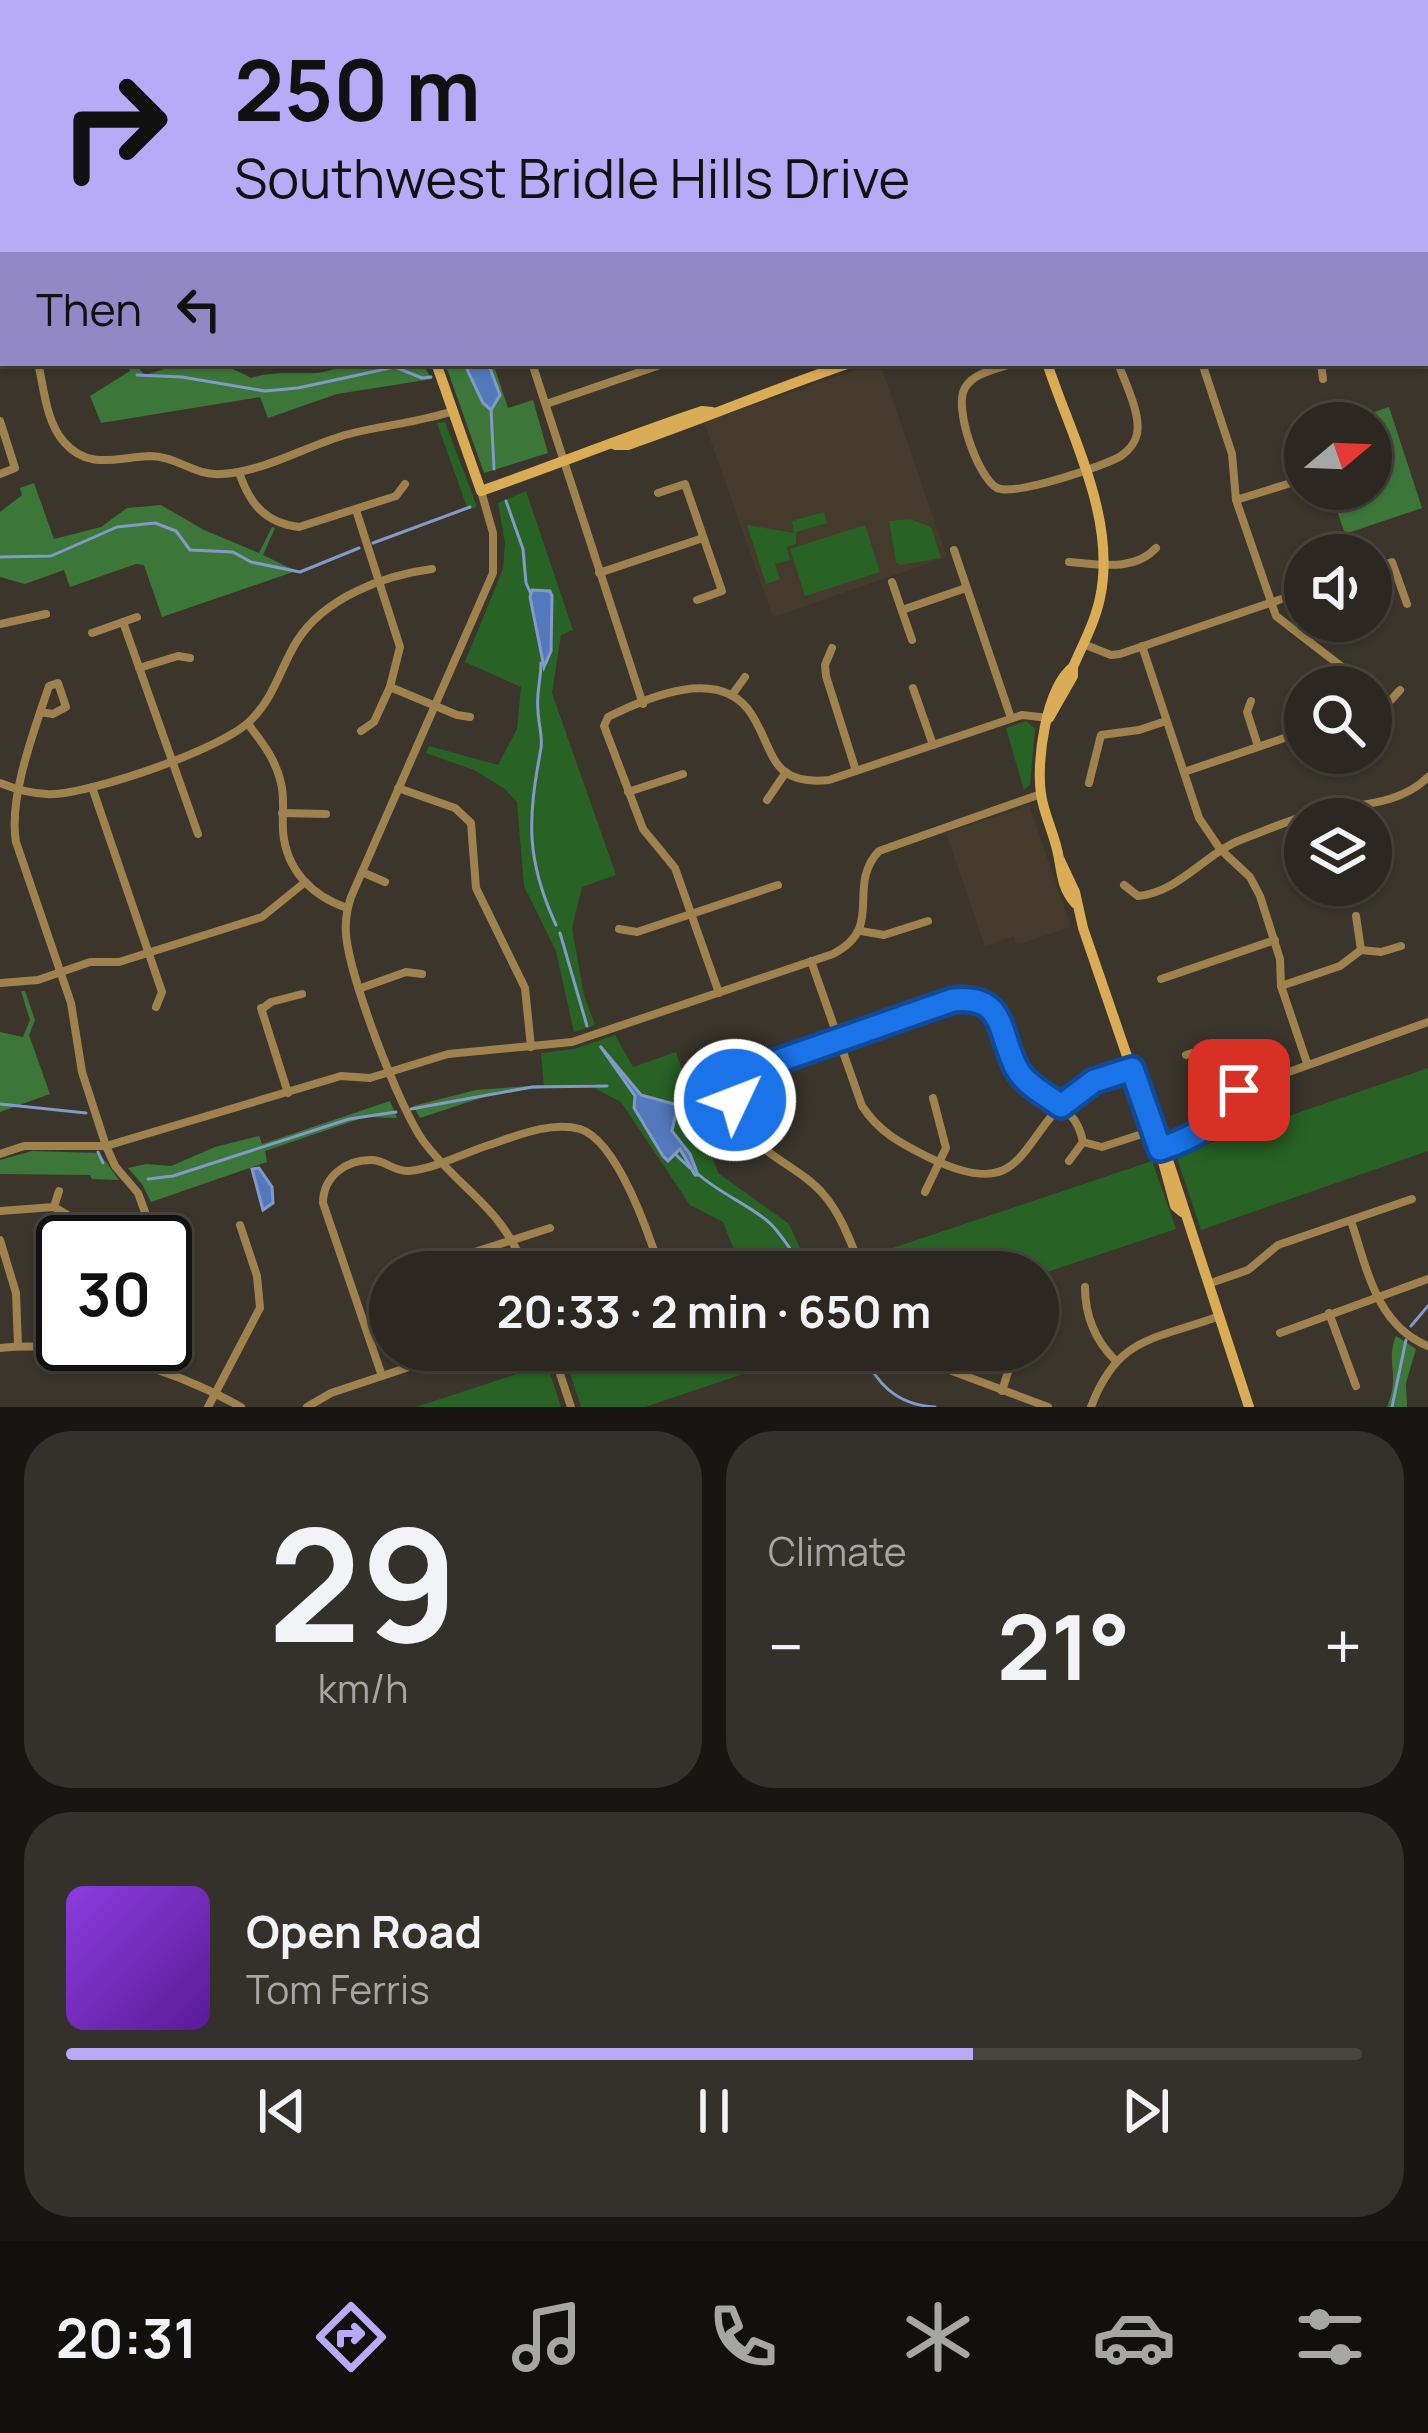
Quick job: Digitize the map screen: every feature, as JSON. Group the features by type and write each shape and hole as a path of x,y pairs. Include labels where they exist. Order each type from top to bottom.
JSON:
{"main road":[{"path":"437,366 481,491 842,366"},
{"path":"1048,366 1098,515 1104,565 1096,616 1073,676 1049,718 1040,761 1041,794 1068,895 1075,903 1161,1153 1161,1166 1175,1206 1182,1212 1249,1407"}],"street":[{"path":"39,366 56,429 76,452 94,461 170,459 201,473 239,472 343,436 421,422 453,411"},
{"path":"533,366 643,704"},
{"path":"546,404 657,366"},
{"path":"1006,366 973,380 961,400 962,417 982,474 991,484 1013,491 1118,458 1136,437 1137,420 1119,366"},
{"path":"1203,366 1235,468 1236,500 1270,602 1281,623 1341,666"},
{"path":"1321,366 1323,379"},
{"path":"1219,413 1232,409"},
{"path":"0,421 15,468 0,474"},
{"path":"239,472 261,513 285,525 313,525 396,496 405,484"},
{"path":"658,493 685,484 722,591 697,600"},
{"path":"1236,500 1284,485"},
{"path":"481,491 493,533 494,565 347,908 346,940 409,1120 441,1162 490,1207 517,1251"},
{"path":"356,510 400,647 391,687 374,722 361,731"},
{"path":"599,573 703,538"},
{"path":"1070,562 1127,565 1146,559 1156,548"},
{"path":"954,550 1011,718"},
{"path":"1392,562 1406,604"},
{"path":"0,783 48,795 92,788 217,744 248,724 269,700 297,641 310,625 344,598 432,568"},
{"path":"892,582 912,640"},
{"path":"902,610 967,588"},
{"path":"1083,644 1111,655 1284,598"},
{"path":"0,624 46,614"},
{"path":"92,633 137,617"},
{"path":"123,622 198,834"},
{"path":"1142,646 1199,818 1220,849 1250,877 1275,940 1281,986 1307,1064"},
{"path":"832,648 826,676 856,771"},
{"path":"139,668 178,656 190,658"},
{"path":"732,695 745,677"},
{"path":"391,687 470,717"},
{"path":"718,993 675,868 643,829 604,721 695,687 732,695 753,716 765,748 786,772 822,781 1011,718 1030,714 1049,718"},
{"path":"913,688 933,745"},
{"path":"1392,699 1400,690"},
{"path":"1251,701 1247,712 1258,746"},
{"path":"40,712 13,828 70,1003 82,1072 106,1146 115,1166 138,1193 146,1215"},
{"path":"1089,783 1100,735 1166,721"},
{"path":"248,724 281,782 285,849 304,883 322,898 347,908"},
{"path":"1184,772 1284,737"},
{"path":"767,800 786,772"},
{"path":"628,792 683,774"},
{"path":"1124,885 1138,896 1159,892 1220,849 1309,815 1372,805 1418,787 1428,777"},
{"path":"92,788 162,992 156,1007"},
{"path":"398,788 455,808 471,823 476,888 525,988 531,1047"},
{"path":"0,1154 24,1146 106,1146 341,1076 370,1078 448,1054 572,1042 811,961 846,947 861,931 865,872 879,851 1041,794"},
{"path":"282,813 326,814"},
{"path":"362,872 385,882"},
{"path":"0,983 21,984 90,962 119,962 262,916 304,883"},
{"path":"620,929 637,932 778,885"},
{"path":"20,895 32,890"},
{"path":"1356,916 1361,950"},
{"path":"861,931 884,935 928,921"},
{"path":"1161,979 1275,940"},
{"path":"1281,986 1340,966 1361,950 1381,952 1401,946"},
{"path":"811,961 869,1117 893,1140 942,1163 975,1173 1003,1169 1025,1156 1061,1106 1094,1081 1132,1069"},
{"path":"361,988 406,973 422,974"},
{"path":"288,1094 262,1009 302,994"},
{"path":"853,1251 827,1199 813,1183 752,1138 735,1100 743,1078 752,1070 953,1000 984,999 1000,1022 1017,1070 1075,1117 1083,1142"},
{"path":"1161,1153 1212,1126 1239,1090 1428,1022"},
{"path":"1186,1055 1217,1045 1239,1090"},
{"path":"925,1192 942,1163 945,1132 933,1098"},
{"path":"382,1376 323,1203 324,1188 335,1173 372,1160 410,1171 528,1132 572,1127 595,1138 633,1194 653,1251"},
{"path":"1083,1142 1098,1148 1139,1135"},
{"path":"1069,1161 1083,1142"},
{"path":"54,1207 59,1191"},
{"path":"1206,1285 1248,1270 1278,1245 1412,1199"},
{"path":"0,1211 54,1207 67,1215"},
{"path":"1351,1221 1387,1316 1425,1345"},
{"path":"208,1407 262,1317 260,1291 240,1225"},
{"path":"478,1251 550,1228"},
{"path":"0,1240 16,1293 18,1346"},
{"path":"1280,1333 1428,1279"},
{"path":"1085,1287 1085,1305 1100,1345 1114,1360"},
{"path":"1330,1313 1356,1386"},
{"path":"1091,1407 1114,1360 1135,1346 1217,1317"},
{"path":"0,1348 36,1347"},
{"path":"158,1371 241,1407"},
{"path":"307,1407 331,1393 397,1371"},
{"path":"559,1371 571,1407"},
{"path":"952,1371 1048,1407"},
{"path":"1002,1391 1008,1371"}],"shaded area":[{"path":"866,366 881,366 947,557 773,617 704,422"},
{"path":"1029,805 1071,927 1017,945 1014,936 985,946 946,833"}],"green space":[{"path":"129,366 137,366 145,375 176,366 225,366 251,378 342,367 424,366 432,379 337,394 268,418 260,397 101,423 90,396 130,371"},
{"path":"446,366 494,366 508,408 533,400 548,453 484,473"},
{"path":"1392,416 1422,508 1345,534 1337,510 1392,510"},
{"path":"445,422 477,507 468,510 437,423"},
{"path":"34,483 54,539 101,527 127,508 161,505 259,553 275,528 263,555 296,571 162,617 144,565 70,587 64,570 25,584 0,577 0,512 22,495 20,488"},
{"path":"526,491 573,630 561,635 552,693 616,875 582,887 572,928 584,995 595,1025 574,1032 556,951 524,886 517,802 474,770 426,753 429,746 498,765 517,729 521,687 465,662 503,569 505,543 498,503"},
{"path":"824,512 827,523 796,532 796,544 787,547 790,560 775,564 780,579 766,584 747,525 794,533 792,521"},
{"path":"910,519 931,527 941,558 896,562 889,521"},
{"path":"865,525 880,572 805,596 790,549"},
{"path":"1026,721 1035,729 1030,785 1024,790 1006,728"},
{"path":"21,991 25,991 35,1020 29,1035 50,1094 0,1112 0,1032 23,1037 30,1020"},
{"path":"615,1035 633,1067 676,1052 718,1173 789,1224 801,1251 735,1251 723,1222 690,1205 621,1102 595,1084 544,1088 541,1053 574,1049"},
{"path":"1428,1068 1428,1151 1201,1230 1176,1155"},
{"path":"543,1085 499,1092 420,1118 413,1106 476,1090"},
{"path":"390,1101 397,1118 365,1117 265,1151 267,1162 151,1202 128,1168 171,1166 215,1147 259,1136 262,1144"},
{"path":"32,1151 99,1153 119,1180 0,1174 0,1160"},
{"path":"1152,1161 1176,1229 1059,1268 1059,1251 884,1251"},
{"path":"1396,1336 1416,1349 1406,1383 1407,1407 1387,1407"},
{"path":"526,1371 549,1371 561,1407 416,1407"},
{"path":"569,1371 752,1371 645,1407 581,1407"}],"water":[{"path":"465,366 489,366 500,395 491,410"},
{"path":"532,590 550,591 552,596 551,651 544,667 530,597"},
{"path":"600,1046 641,1095 678,1105 672,1131 690,1154 698,1175 680,1149 668,1161 663,1156 634,1108 635,1096"},
{"path":"259,1168 272,1187 273,1203 263,1210 252,1169"}],"waterway":[{"path":"447,368 451,366"},
{"path":"137,375 265,391 395,367 431,377"},
{"path":"491,409 494,469"},
{"path":"506,501 523,549 531,594"},
{"path":"373,543 470,507"},
{"path":"0,557 51,556 117,527 155,523 176,531 190,550 233,552 251,562 300,572 359,548"},
{"path":"541,663 541,744 532,838 539,879 556,925"},
{"path":"560,933 587,1026"},
{"path":"411,1109 532,1087 607,1086"},
{"path":"0,1104 86,1113"},
{"path":"148,1179 173,1176 349,1119 396,1112"},
{"path":"98,1152 103,1163"},
{"path":"675,1154 690,1168"},
{"path":"698,1174 772,1225 792,1251"},
{"path":"1411,1326 1428,1306"},
{"path":"1392,1407 1406,1340"},
{"path":"872,1371 898,1397 935,1407"}],"route":[{"path":"735,1100 737,1088 752,1070 953,1000 970,999 982,1002 997,1017 1017,1070 1028,1083 1061,1106 1094,1081 1132,1069 1160,1149 1212,1126 1239,1090"}]}
